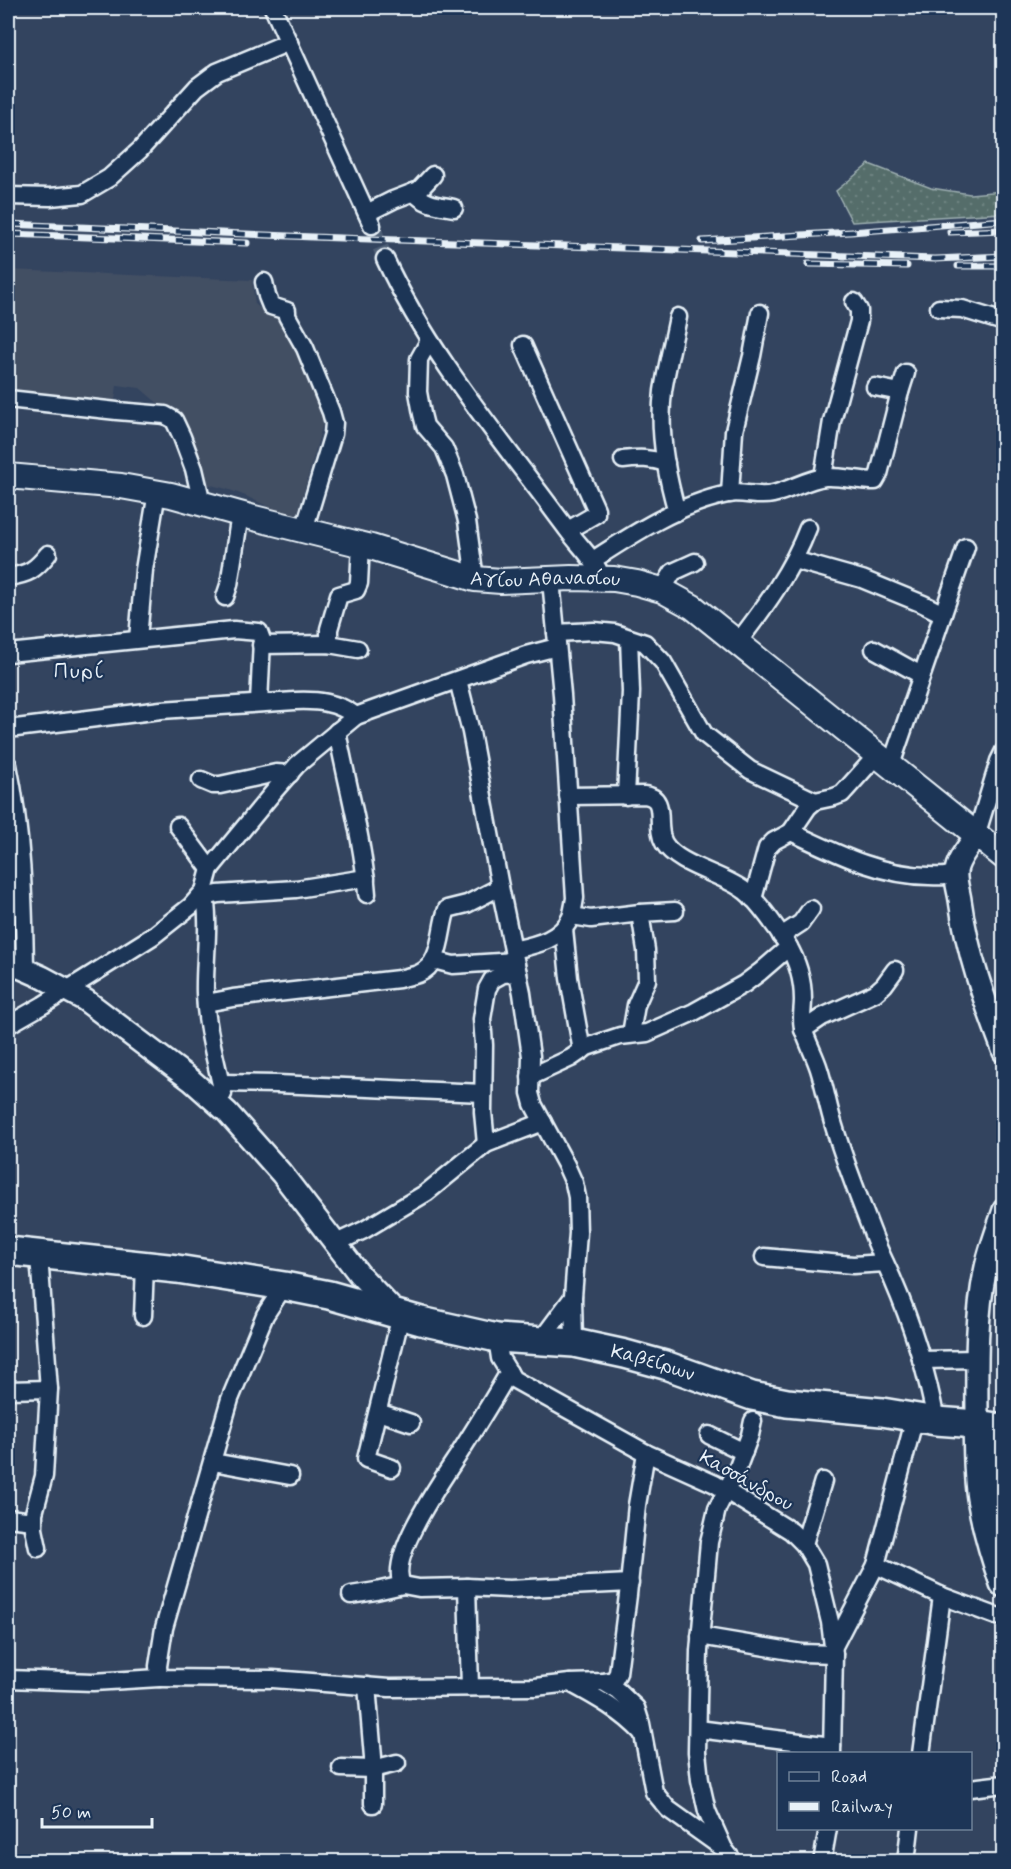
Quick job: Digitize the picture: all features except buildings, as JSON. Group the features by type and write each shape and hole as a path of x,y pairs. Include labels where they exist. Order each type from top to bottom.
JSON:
{"main road":[{"name":"Αγίου Αθανασίου","path":"8,476 121,486 157,492 361,544 475,579 550,580 598,569 662,590 693,607 738,642 1004,857"},
{"name":"Καβείρων","path":"8,1251 177,1269 284,1286 329,1295 406,1317 497,1338 574,1343 625,1354 665,1365 752,1396 816,1407 882,1412 1003,1428"},
{"path":"977,1424 978,1476 990,1542 1004,1583"},
{"path":"986,1522 1001,1458 1003,1428"}],"street":[{"path":"273,8 369,219 393,200 419,190 433,175"},
{"path":"8,196 50,197 82,194 109,178 140,150 197,87 217,72 289,42"},
{"path":"414,192 420,200 429,204 454,207"},
{"path":"385,259 429,341 469,398 598,569 620,542 694,504 729,494 772,495 823,477 847,477 875,482 906,373"},
{"path":"264,282 271,306 287,311 287,316 305,348 332,412 334,423 333,434 304,531"},
{"path":"823,477 832,421 859,321 859,310 854,302"},
{"path":"939,308 962,309 1004,322"},
{"path":"729,494 735,431 759,314"},
{"path":"677,512 670,489 662,424 663,393 678,317"},
{"path":"429,341 419,359 418,392 422,414 425,426 444,448 455,475 466,521 475,579"},
{"path":"523,345 596,509 596,514 591,518 568,530"},
{"path":"875,387 900,392"},
{"path":"8,399 165,415 174,420 182,437 194,469 202,503"},
{"path":"623,460 642,458 666,463"},
{"path":"138,639 144,570 157,492"},
{"path":"225,597 229,585 240,514"},
{"path":"738,642 794,560 808,528"},
{"path":"329,644 329,629 339,595 356,590 359,583 361,544"},
{"path":"753,899 767,848 774,841 791,832 808,807 815,801 842,794 884,760 921,675 966,548"},
{"path":"8,577 20,576 33,571 48,554"},
{"path":"794,560 861,579 943,614"},
{"path":"662,590 673,572 695,562"},
{"path":"550,580 562,695 575,898 568,922 569,978 582,1051"},
{"path":"8,653 244,630 259,632 262,640 259,703"},
{"path":"227,1112 208,1028 206,1003 204,894 210,869 290,774 337,730 356,716 526,655 557,640 594,631 615,633 645,644 663,662 704,734 750,770 815,801"},
{"path":"626,796 631,692 629,638"},
{"path":"261,645 329,644 358,649"},
{"path":"874,649 921,675"},
{"path":"458,680 471,732 516,961 531,1056 530,1092 533,1104 566,1165 577,1197 578,1233 573,1297 574,1343"},
{"path":"8,729 161,710 316,700 340,706 356,716"},
{"path":"8,1024 153,936 204,894 366,886 355,809 344,770 337,730"},
{"path":"791,832 886,872 914,876 949,876 956,871 976,836 1004,751"},
{"path":"8,765 13,843 26,940 16,966 86,1000 143,1042 227,1112 288,1181 359,1274 406,1317 366,1459 392,1468"},
{"path":"201,780 220,785 276,773 290,774"},
{"path":"568,796 652,795 658,802 660,831 664,843 689,863 745,891 796,959 803,1000 801,1016 803,1030 819,1068 834,1126 874,1238 910,1325 928,1380 926,1419 876,1565 833,1651 802,1653 700,1636"},
{"path":"178,826 210,869"},
{"path":"956,871 971,956 982,994 1004,1052"},
{"path":"206,1003 399,979 419,974 434,960 447,909 467,904 500,887"},
{"path":"530,1077 602,1042 631,1034 647,1033 662,1027 729,992 760,972 811,909"},
{"path":"486,1144 483,1131 482,1018 487,989 492,980 503,974 533,946 550,939 568,922 675,911"},
{"path":"631,1034 636,1005 647,980 646,950 640,913"},
{"path":"434,960 453,965 516,961"},
{"path":"803,1030 822,1017 875,993 895,970"},
{"path":"221,1083 483,1094"},
{"path":"336,1243 364,1230 426,1193 486,1144 543,1122"},
{"path":"977,1424 977,1359 984,1272 1004,1210"},
{"path":"38,1548 33,1529 38,1495 44,1476 49,1389 39,1256"},
{"path":"764,1257 853,1265 885,1263"},
{"path":"143,1316 145,1266"},
{"path":"159,1678 158,1666 164,1628 230,1400 265,1315 284,1286"},
{"path":"541,1340 573,1297"},
{"path":"404,1585 400,1580 399,1571 405,1549 417,1523 438,1484 509,1372 500,1358 497,1338"},
{"path":"921,1360 977,1359"},
{"name":"Κασσάνδρου","path":"509,1372 513,1379 646,1453 715,1484 791,1531 804,1544 816,1564 830,1622 833,1651 832,1750"},
{"path":"8,1390 49,1389"},
{"path":"378,1412 411,1423"},
{"path":"729,1855 707,1811 700,1780 698,1728 700,1636 709,1542 717,1509 744,1452 753,1421"},
{"path":"709,1435 744,1452"},
{"path":"8,1679 93,1682 159,1678 273,1679 389,1688 535,1687 614,1680 618,1673 630,1583 637,1505 646,1453"},
{"path":"213,1462 290,1476"},
{"path":"804,1544 823,1481"},
{"path":"8,1518 34,1521"},
{"path":"876,1565 942,1596 1004,1617"},
{"path":"351,1595 404,1585 419,1588 509,1589 630,1583"},
{"path":"467,1587 470,1687"},
{"path":"921,1752 942,1596"},
{"path":"603,1682 618,1691 636,1708 654,1792 668,1809 729,1855"},
{"path":"570,1683 594,1696 633,1723 643,1735"},
{"path":"367,1686 373,1804"},
{"path":"698,1728 832,1750"},
{"path":"341,1768 373,1770 397,1763"},
{"path":"972,1788 1004,1784"},
{"path":"822,1862 828,1830"},
{"path":"906,1862 910,1830"}],"shaded area":[{"path":"8,270 252,280 255,304 261,309 282,317 322,411 323,423 296,520 246,496 195,481 174,417 140,388 117,385 114,409 8,395"}],"green space":[{"path":"869,164 931,188 970,194 1003,191 1003,213 852,222 836,191"}],"tunnel":[{"path":"372,225 385,259"}],"railway":[{"path":"702,241 1004,220"},
{"path":"8,224 935,259 1004,256"},
{"path":"950,232 1004,230"},
{"path":"8,234 247,243"},
{"path":"808,264 907,266"},
{"path":"958,266 1004,266"}],"district":[{"name":"Πυρί","path":"79,672"}]}
